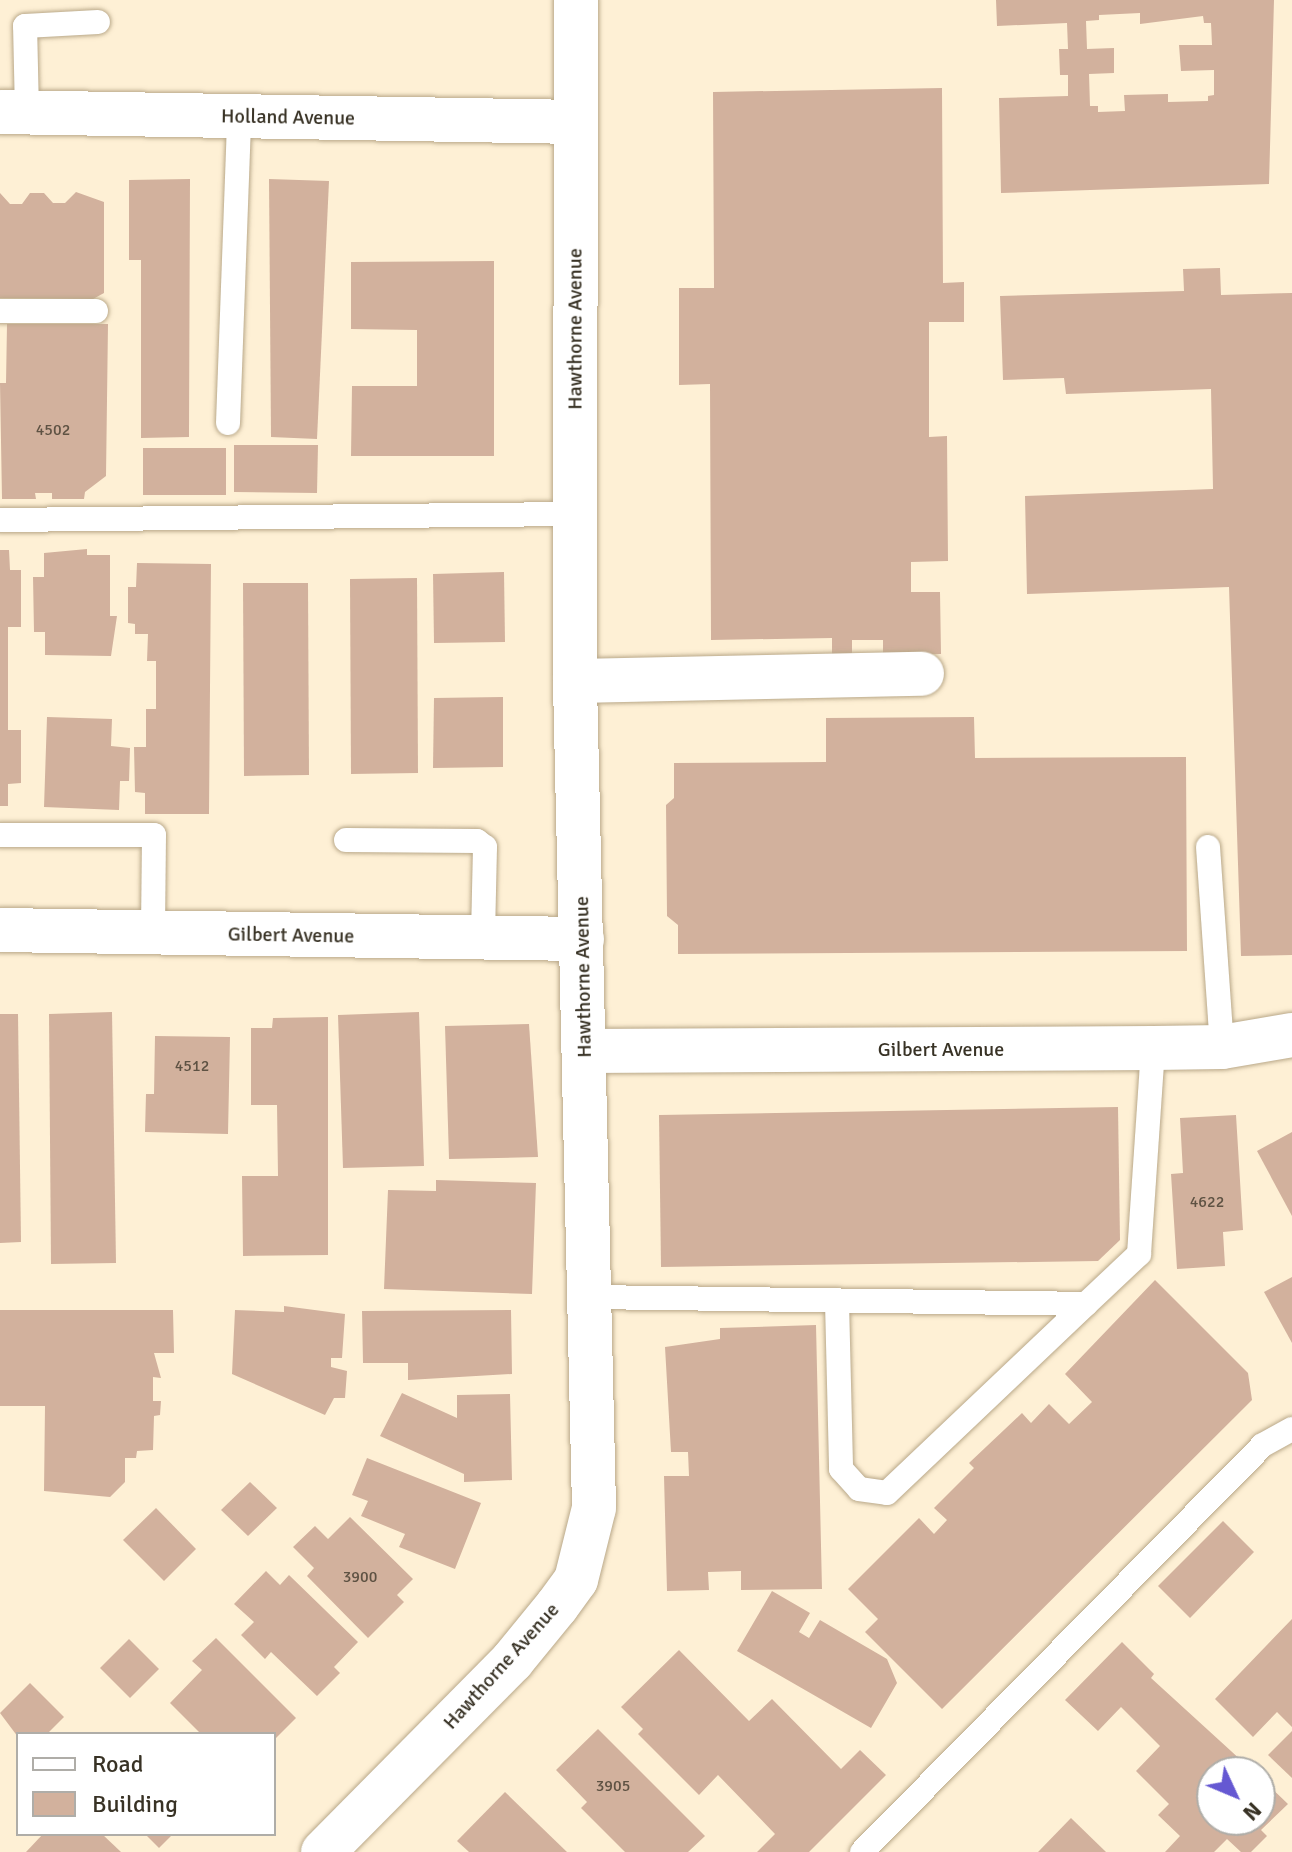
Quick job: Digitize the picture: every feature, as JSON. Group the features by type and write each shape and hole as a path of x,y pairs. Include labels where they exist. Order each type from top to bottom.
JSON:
{"street":[{"name":"Hawthorne Avenue","path":"323,1852 512,1661 576,1580 594,1508 575,681 576,0"},
{"name":"Holland Avenue","path":"13,112 576,122"},
{"path":"575,681 922,674"},
{"name":"Gilbert Avenue","path":"0,930 582,939"},
{"name":"Gilbert Avenue","path":"585,1051 1222,1047 1292,1035"}],"lane":[{"path":"13,112 25,26 98,22"},
{"path":"228,423 239,117"},
{"path":"0,311 96,311"},
{"path":"0,520 575,514"},
{"path":"0,835 154,835 153,932"},
{"path":"346,840 477,841 485,847 483,938"},
{"path":"1208,847 1222,1047"},
{"path":"837,1302 841,1469 859,1489 887,1493 1139,1254 1153,1048"},
{"path":"590,1297 1086,1304"},
{"path":"862,1852 1263,1445 1292,1429"}],"building":[{"path":"996,0 1274,0 1269,184 1001,193 999,98 1068,96 1068,75 1060,75 1059,49 1068,49 1067,23 997,26","holes":["1140,13 1140,24 1203,16 1204,23 1211,23 1212,45 1179,45 1181,71 1214,70 1214,95 1208,96 1208,101 1168,102 1168,94 1124,95 1125,111 1098,112 1098,106 1090,106 1089,74 1114,73 1114,48 1087,49 1086,21 1099,20 1099,15"]},
{"path":"942,88 943,283 964,282 964,322 929,322 929,437 947,436 948,561 911,562 911,592 940,592 941,654 883,655 883,640 852,640 852,654 832,654 832,638 711,640 710,384 679,385 679,288 714,288 713,92"},
{"path":"190,179 189,437 141,438 141,260 129,260 129,180"},
{"path":"269,179 329,181 317,439 271,437"},
{"path":"76,192 104,202 104,293 93,299 0,298 0,193 10,204 22,204 30,193 44,193 53,203 65,203"},
{"path":"494,261 494,456 351,456 352,386 417,386 417,330 351,329 351,262"},
{"path":"1220,268 1221,295 1292,293 1292,955 1241,956 1229,587 1027,594 1025,496 1213,489 1211,389 1066,394 1064,378 1003,380 1000,296 1184,291 1183,269"},
{"path":"7,324 108,324 106,476 85,492 84,499 52,499 52,493 35,493 36,499 2,499 0,383 6,383"},
{"path":"234,445 318,445 317,493 234,492"},
{"path":"143,448 226,448 226,495 143,495"},
{"path":"87,549 87,555 110,555 110,616 117,616 111,656 45,655 45,632 34,632 33,577 44,577 44,553"},
{"path":"0,550 9,550 10,570 21,570 21,627 8,627 8,730 21,730 21,783 8,784 8,806 0,806"},
{"path":"137,563 211,564 209,814 145,814 145,793 135,792 134,747 146,747 146,709 156,709 156,661 147,661 148,634 135,634 135,624 128,623 128,587 136,587"},
{"path":"504,572 505,642 434,643 433,574"},
{"path":"417,578 418,773 351,774 350,579"},
{"path":"243,583 308,583 309,775 244,776"},
{"path":"503,697 503,767 433,768 434,698"},
{"path":"47,717 112,719 111,746 130,748 129,781 120,781 119,810 44,807"},
{"path":"974,717 975,758 1186,757 1187,951 678,954 678,925 667,916 666,805 674,798 674,763 826,762 826,718"},
{"path":"112,1012 116,1263 51,1264 49,1014"},
{"path":"419,1012 424,1166 343,1168 338,1015"},
{"path":"0,1014 18,1014 21,1242 0,1243"},
{"path":"328,1017 328,1255 243,1256 242,1176 278,1176 277,1105 251,1105 251,1028 272,1028 273,1018"},
{"path":"529,1024 538,1157 449,1159 445,1026"},
{"path":"155,1036 230,1037 228,1134 145,1132 146,1094 154,1094"},
{"path":"1118,1107 1120,1240 1098,1261 661,1267 659,1115"},
{"path":"1236,1115 1243,1230 1223,1232 1225,1266 1177,1269 1171,1174 1183,1173 1180,1118"},
{"path":"1292,1132 1292,1216 1257,1151"},
{"path":"436,1180 536,1183 532,1294 384,1289 388,1190 436,1191"},
{"path":"1292,1277 1292,1343 1264,1292"},
{"path":"1155,1280 1248,1373 1252,1400 942,1709 865,1632 878,1619 848,1589 919,1518 934,1534 947,1520 934,1508 974,1468 969,1463 1022,1413 1031,1423 1049,1404 1069,1424 1092,1402 1065,1374"},
{"path":"284,1306 345,1314 342,1358 331,1358 331,1367 347,1371 345,1398 334,1398 325,1415 232,1374 235,1310 284,1312"},
{"path":"0,1310 173,1310 174,1353 154,1353 161,1378 153,1377 153,1401 161,1401 160,1415 154,1416 153,1450 137,1451 136,1458 125,1458 125,1482 110,1497 44,1491 45,1406 0,1406"},
{"path":"511,1310 512,1374 408,1380 408,1363 363,1363 362,1311"},
{"path":"816,1325 822,1589 741,1590 741,1571 708,1572 709,1590 667,1591 664,1476 689,1476 688,1452 671,1452 665,1347 720,1339 720,1328"},
{"path":"402,1393 457,1418 457,1395 510,1394 512,1480 464,1482 464,1474 380,1436"},
{"path":"367,1458 481,1503 455,1569 399,1547 405,1534 361,1516 368,1501 352,1495"},
{"path":"250,1482 277,1508 248,1536 221,1510"},
{"path":"156,1508 196,1549 164,1581 123,1540"},
{"path":"350,1517 413,1579 397,1595 404,1602 368,1638 307,1576 314,1568 293,1547 315,1526 328,1539"},
{"path":"1223,1521 1254,1552 1190,1618 1158,1586"},
{"path":"266,1571 280,1585 289,1575 358,1642 334,1667 340,1673 317,1696 271,1652 265,1659 241,1635 254,1622 234,1604"},
{"path":"772,1591 810,1613 799,1632 809,1638 820,1620 887,1659 897,1683 871,1728 737,1651"},
{"path":"1292,1619 1292,1727 1277,1712 1253,1737 1215,1699"},
{"path":"216,1638 296,1718 276,1738 276,1732 199,1732 170,1703 202,1670 192,1661"},
{"path":"129,1639 159,1669 130,1698 100,1668"},
{"path":"1122,1642 1154,1674 1151,1678 1236,1756 1196,1756 1196,1836 1267,1836 1251,1852 1241,1852 1227,1839 1214,1852 1165,1852 1180,1836 1158,1815 1169,1804 1136,1771 1160,1746 1121,1707 1098,1731 1065,1700"},
{"path":"679,1650 749,1721 772,1699 841,1769 860,1750 886,1775 809,1852 757,1852 775,1834 718,1775 699,1795 638,1734 643,1729 621,1707"},
{"path":"30,1683 64,1717 49,1732 16,1734 0,1713"},
{"path":"598,1729 705,1836 688,1852 625,1852 581,1808 587,1802 556,1770"},
{"path":"1292,1731 1292,1778 1276,1763 1276,1756 1268,1755"},
{"path":"505,1792 567,1852 469,1852 457,1841"},
{"path":"1276,1792 1288,1804 1276,1816"},
{"path":"1071,1818 1106,1852 1038,1852"},
{"path":"41,1836 104,1836 121,1852 26,1852"},
{"path":"147,1836 171,1836 159,1848"}]}
